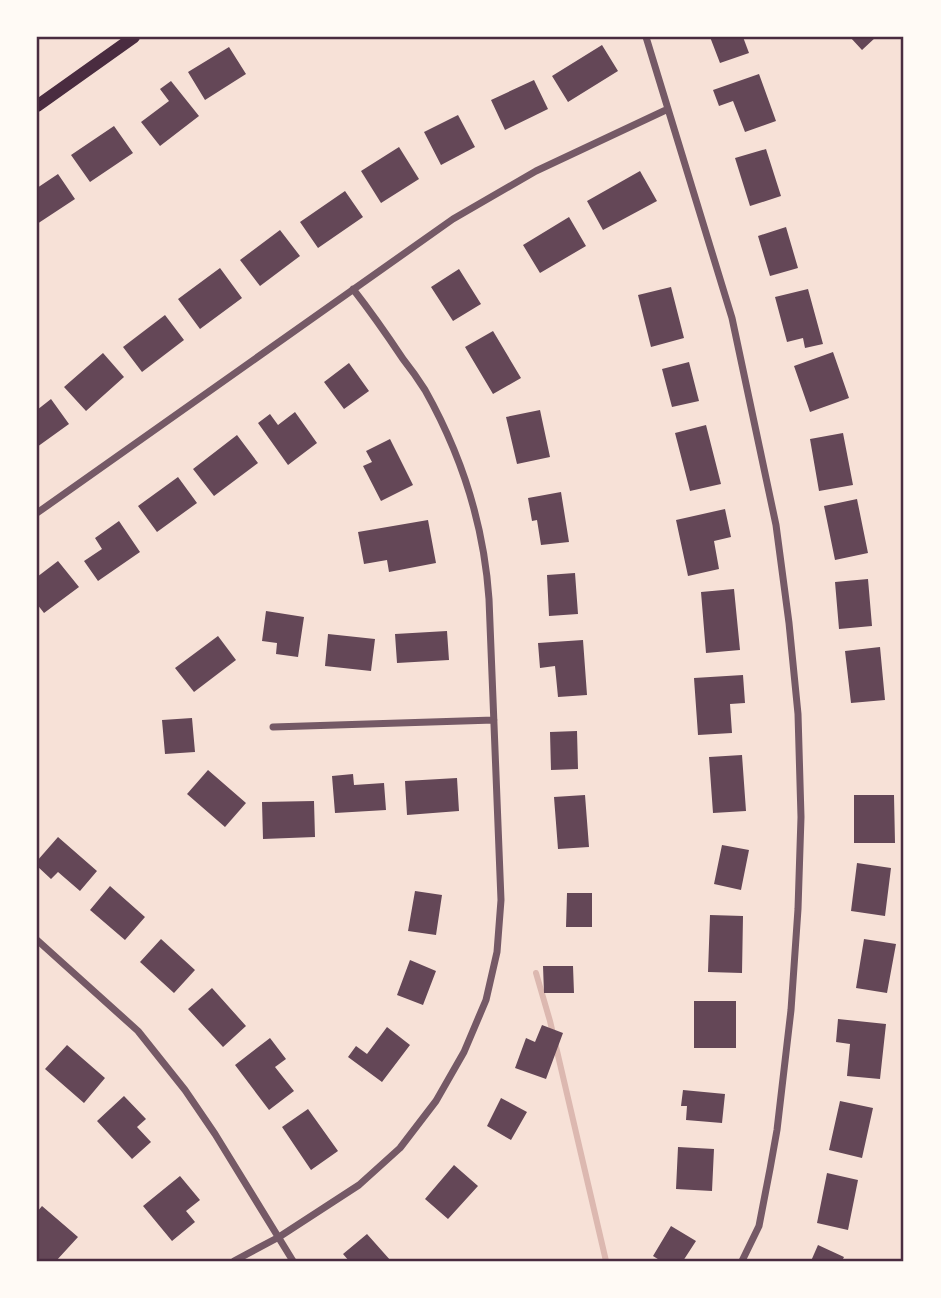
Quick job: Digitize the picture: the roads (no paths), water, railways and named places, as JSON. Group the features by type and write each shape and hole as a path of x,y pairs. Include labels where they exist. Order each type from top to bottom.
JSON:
{"main road":[{"path":"37,106 134,37"}],"street":[{"path":"646,37 732,318 776,525 799,714 801,817 791,1010 777,1130 759,1226 742,1261"},
{"path":"37,513 453,219 536,171 668,109"},
{"path":"234,1261 279,1237 359,1185 400,1148 436,1101 464,1052 486,1000 497,951 501,900 487,568 476,515 447,433 424,388 353,289"},
{"path":"273,727 494,720"},
{"path":"37,940 138,1031 185,1090 215,1134 293,1261"}],"waterway":[{"path":"536,973 550,1021 606,1261"}]}
